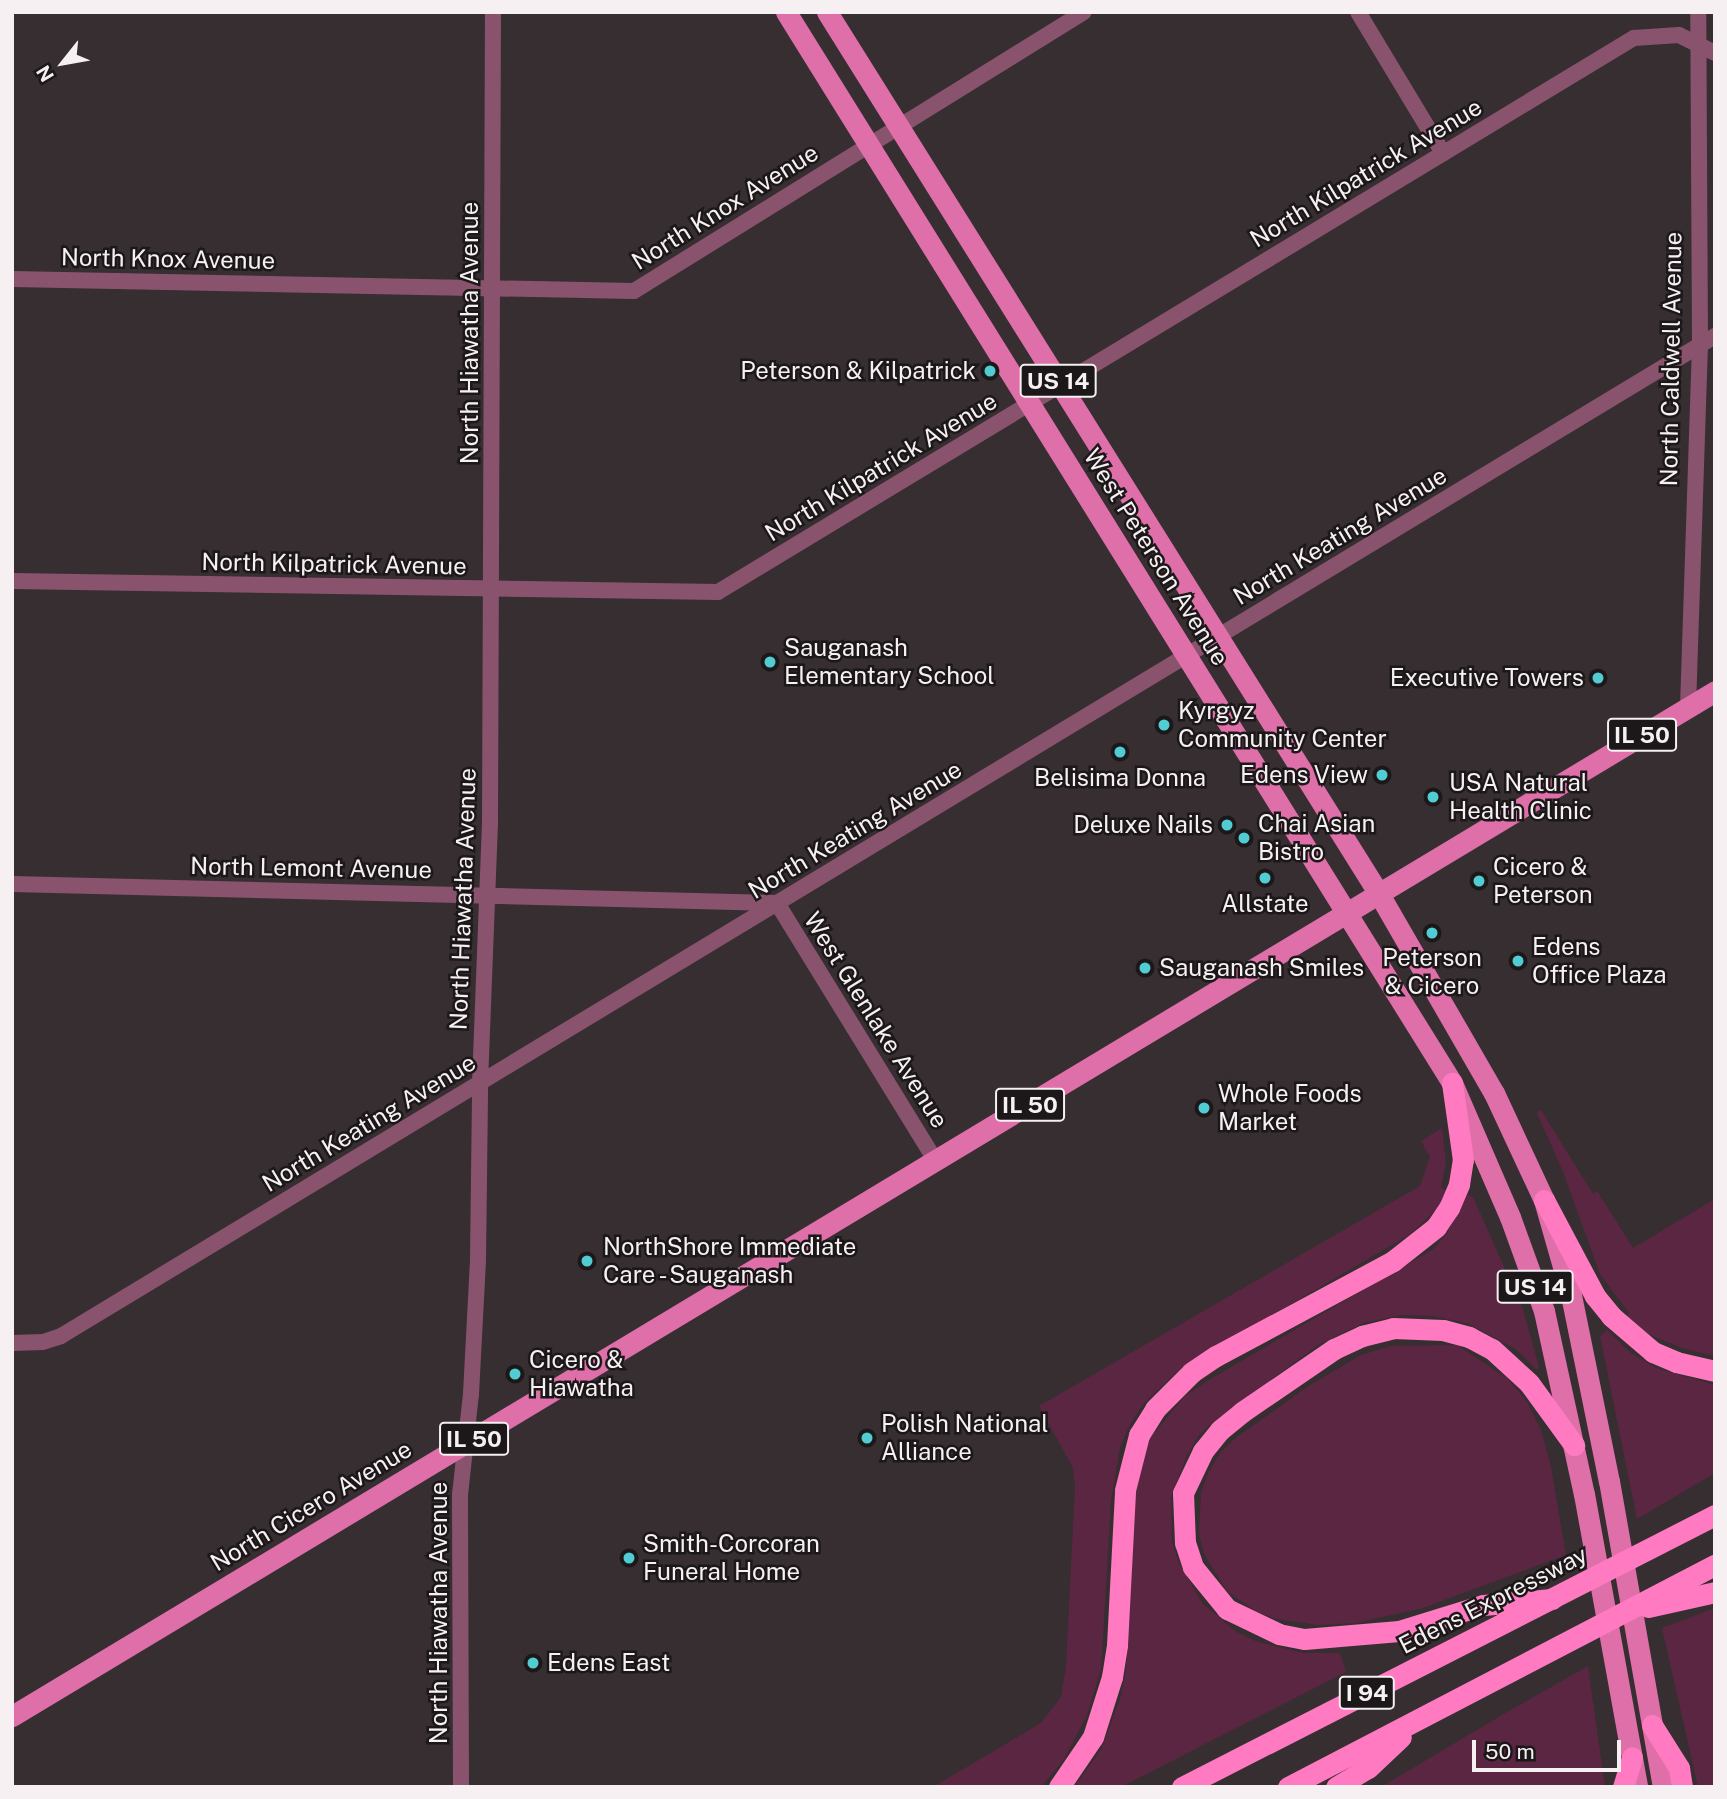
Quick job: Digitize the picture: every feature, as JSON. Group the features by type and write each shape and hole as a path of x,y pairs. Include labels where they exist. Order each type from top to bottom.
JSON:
{"highway":[{"path":"1059,1787 1093,1737 1112,1677 1117,1645 1125,1490 1139,1435 1155,1409 1192,1372 1216,1356 1393,1261 1436,1227 1457,1188 1462,1160 1452,1083"},
{"path":"1544,1200 1595,1296 1611,1316 1653,1352 1676,1362 1715,1371"},
{"path":"1552,1599 1483,1605 1399,1631 1304,1639 1279,1634 1227,1609 1198,1575 1185,1544 1183,1493 1203,1451 1220,1430 1242,1412 1334,1349 1362,1336 1393,1328 1443,1330 1469,1337 1492,1349 1530,1383 1574,1445"},
{"name":"Edens Expressway","path":"1182,1787 1715,1515"},
{"name":"I 94","path":"1288,1787 1715,1565"},
{"path":"1622,1612 1715,1592"},
{"path":"1336,1787 1368,1768 1417,1721"},
{"path":"1652,1725 1679,1768 1682,1787"},
{"path":"1623,1787 1632,1757"}],"main road":[{"name":"West Peterson Avenue","path":"786,12 1452,1083 1510,1217 1544,1311 1584,1494 1632,1757"},
{"name":"West Peterson Avenue","path":"827,12 1379,894 1494,1093 1544,1200 1571,1295 1609,1481 1652,1725"},
{"name":"North Cicero Avenue","path":"12,1716 1715,691"},
{"path":"1652,1725 1663,1787"},
{"name":"US 14","path":"1632,1757 1637,1787"}],"street":[{"name":"North Hiawatha Avenue","path":"461,1787 460,1495 478,1259 480,1083 490,824 493,12"},
{"name":"North Knox Avenue","path":"12,279 634,290 1084,12"},
{"path":"1358,12 1444,153"},
{"name":"North Caldwell Avenue","path":"1688,707 1700,345 1698,12"},
{"name":"North Kilpatrick Avenue","path":"12,581 718,592 1633,38 1679,35 1715,53"},
{"name":"North Keating Avenue","path":"12,1343 43,1342 61,1336 1715,336"},
{"name":"North Lemont Avenue","path":"12,884 777,903"},
{"name":"West Glenlake Avenue","path":"777,903 936,1161"}],"shaded area":[{"path":"1541,1110 1593,1194 1597,1191 1633,1248 1715,1199 1715,1356 1682,1348 1648,1334 1627,1316 1629,1313 1600,1274 1562,1169 1537,1113"},
{"path":"1442,1128 1446,1163 1441,1187 1446,1191 1437,1209 1409,1235 1181,1368 1144,1403 1130,1424 1120,1447 1111,1501 1101,1669 1087,1715 1064,1759 1041,1787 933,1787 1041,1723 1061,1697 1066,1667 1075,1486 1073,1468 1039,1406 1420,1186 1430,1157 1421,1141"},
{"path":"1467,1194 1473,1197 1523,1310 1539,1367 1537,1370 1516,1349 1467,1323 1433,1316 1402,1315 1363,1323 1318,1345 1213,1422 1199,1435 1187,1455 1171,1497 1172,1542 1178,1561 1202,1603 1235,1631 1255,1641 1303,1653 1340,1653 1346,1672 1121,1787 1074,1787 1101,1750 1121,1696 1126,1670 1136,1493 1141,1462 1151,1437 1184,1397 1207,1381 1432,1250 1446,1235"},
{"path":"1607,1330 1631,1353 1656,1368 1715,1385 1715,1473 1637,1519 1600,1336"},
{"path":"1457,1345 1508,1379 1527,1402 1541,1430 1551,1467 1566,1555 1423,1608 1355,1623 1318,1625 1276,1619 1255,1611 1227,1591 1204,1554 1199,1534 1201,1493 1209,1471 1221,1452 1237,1437 1310,1385 1361,1355 1391,1346"},
{"path":"1715,1608 1715,1787 1698,1787 1662,1628"},
{"path":"1588,1666 1605,1787 1381,1787 1502,1715"}],"place":[{"name":"Peterson & Kilpatrick","path":"990,371"},
{"name":"Sauganash Elementary School","path":"770,662"},
{"name":"Executive Towers","path":"1598,678"},
{"name":"Kyrgyz Community Center","path":"1164,725"},
{"name":"Belisima Donna","path":"1120,752"},
{"name":"Edens View","path":"1382,775"},
{"name":"USA Natural Health Clinic","path":"1433,797"},
{"name":"Deluxe Nails","path":"1227,825"},
{"name":"Chai Asian Bistro","path":"1244,838"},
{"name":"Allstate","path":"1265,878"},
{"name":"Cicero & Peterson","path":"1479,881"},
{"name":"Peterson & Cicero","path":"1432,933"},
{"name":"Edens Office Plaza","path":"1518,961"},
{"name":"Sauganash Smiles","path":"1145,968"},
{"name":"Whole Foods Market","path":"1204,1108"},
{"name":"NorthShore Immediate Care - Sauganash","path":"587,1261"},
{"name":"Cicero & Hiawatha","path":"515,1374"},
{"name":"Polish National Alliance","path":"867,1438"},
{"name":"Smith-Corcoran Funeral Home","path":"629,1558"},
{"name":"Edens East","path":"533,1663"}]}
